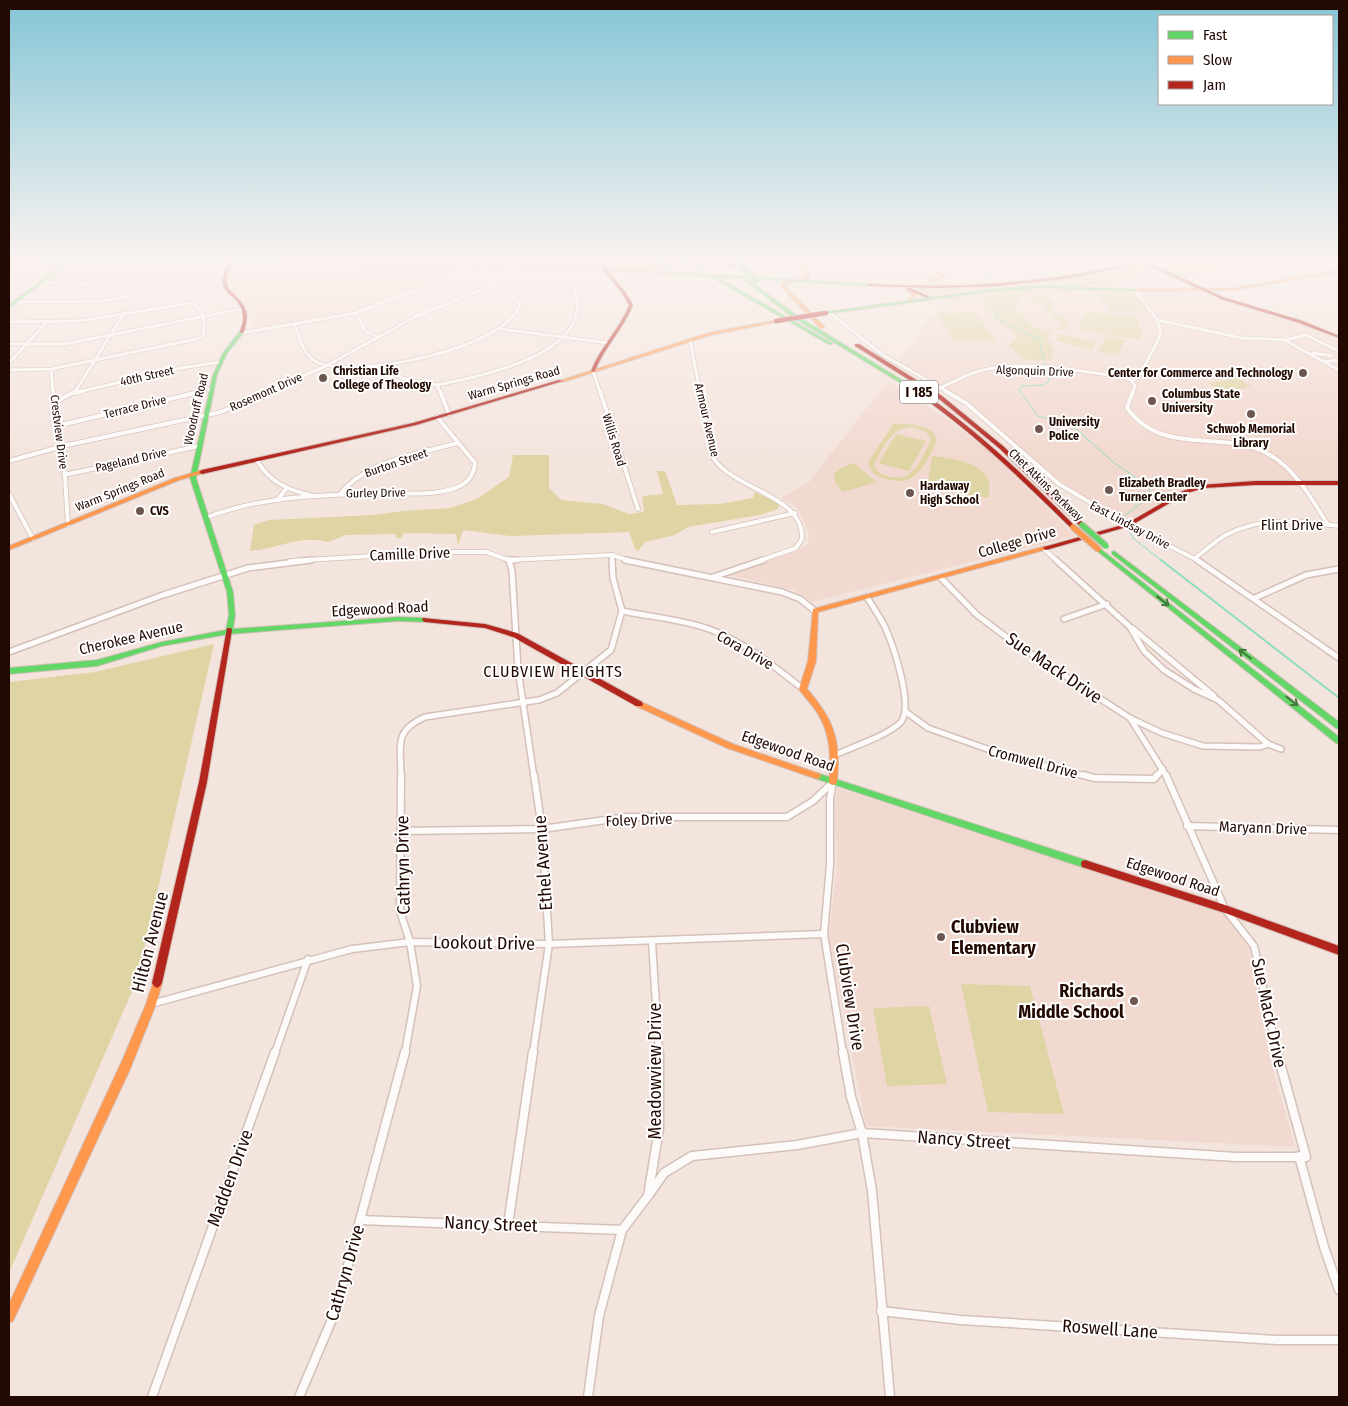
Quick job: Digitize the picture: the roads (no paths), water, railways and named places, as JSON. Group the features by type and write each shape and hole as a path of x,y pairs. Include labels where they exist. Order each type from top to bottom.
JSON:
{"main road":[{"name":"Woodruff Road","path":"217,551 205,518 194,476 198,446 220,362 245,326"},
{"path":"593,371 595,361 622,326"},
{"name":"Warm Springs Road","path":"194,476 258,462 449,414 624,362 690,340 751,326"},
{"path":"799,326 915,395 996,453"},
{"name":"Chet Atkins Parkway","path":"812,326 884,369 977,435 1073,527 1339,726"},
{"path":"1312,326 1339,336"},
{"name":"Chet Atkins Parkway","path":"822,327 890,364 940,397 1007,453 1082,524 1102,547 1339,741"},
{"path":"599,356 606,362 624,362"},
{"name":"Warm Springs Road","path":"9,548 229,464 298,451"},
{"name":"College Drive","path":"815,612 1128,525 1185,492 1203,486 1236,483 1339,483"},
{"name":"Hilton Avenue","path":"9,1317 126,1065 151,1004 164,958 204,782 230,632 232,604 217,551"},
{"path":"803,689 809,678 816,626 815,612"},
{"name":"Edgewood Road","path":"230,632 398,619 442,620 484,626 515,635 682,725 730,746 833,782 1225,909 1339,951"},
{"name":"Cherokee Avenue","path":"9,670 97,663 162,644 230,632"},
{"name":"Clubview Drive","path":"803,689 819,706 831,725 837,754 833,782"}],"street":[{"path":"9,363 44,326"},
{"path":"75,393 117,326"},
{"path":"9,344 65,344 155,326"},
{"path":"9,370 51,369 197,339 204,336 204,326"},
{"path":"242,333 292,326"},
{"path":"296,326 308,356 326,366 340,368 376,366 472,342 505,326"},
{"path":"362,326 369,334 378,337"},
{"name":"Rosemont Drive","path":"9,461 63,446 221,412 326,366 399,326"},
{"path":"376,366 405,379 437,385 533,359 564,337 570,326"},
{"name":"East Lindsay Drive","path":"845,326 883,355 940,388 980,415 1058,484 1128,525 1195,558 1339,658"},
{"path":"1159,326 1161,334 1140,375 1132,381 1135,386 1127,408 1132,417 1146,428 1166,435 1245,447 1266,453 1278,461 1298,483 1315,503 1328,525"},
{"path":"1184,326 1242,338 1286,340 1306,335 1339,353"},
{"path":"501,329 609,343"},
{"name":"Armour Avenue","path":"690,340 713,458 720,466 740,481 789,506 795,513"},
{"path":"1286,340 1339,370"},
{"path":"1306,352 1332,356"},
{"path":"1317,358 1339,353"},
{"path":"1324,362 1339,360"},
{"name":"40th Street","path":"56,402 75,393 181,368 220,362"},
{"name":"Algonquin Drive","path":"940,388 980,371 999,368 1054,370 1124,377 1132,381"},
{"name":"Crestview Drive","path":"51,369 56,402 57,426 63,446 68,525"},
{"name":"Willis Road","path":"593,371 638,509"},
{"path":"437,385 449,414"},
{"name":"Terrace Drive","path":"57,426 212,389"},
{"name":"Gurley Drive","path":"205,518 240,506 278,499 340,494 439,491 462,485 472,476 475,463 437,417"},
{"name":"Burton Street","path":"340,494 352,478 372,469 458,443"},
{"name":"Pageland Drive","path":"64,475 198,446"},
{"path":"258,462 264,472 286,488 315,497"},
{"path":"278,499 286,488"},
{"path":"9,494 33,539"},
{"path":"712,532 795,513 804,537 802,543 796,548 713,577"},
{"name":"Flint Drive","path":"1195,558 1226,535 1259,524 1281,522 1339,526"},
{"path":"1044,549 1130,626 1268,744 1281,749"},
{"name":"Camille Drive","path":"9,652 126,608 225,575 288,561 387,554 486,552 509,560 612,555 626,560 782,592 800,599 815,612"},
{"path":"612,555 613,578 622,611"},
{"name":"Ethel Avenue","path":"508,1225 549,944 542,829 515,635 512,578 509,560"},
{"path":"1255,598 1310,572 1339,569"},
{"name":"Sue Mack Drive","path":"941,578 977,615 1075,684 1130,718 1163,770 1176,794 1187,826 1225,909 1254,946 1278,1058 1306,1157 1299,1156 1339,1290"},
{"path":"837,754 892,729 901,722 906,712 901,678 891,642 884,625 867,597"},
{"path":"1064,619 1107,604"},
{"name":"Cathryn Drive","path":"300,1397 336,1310 411,1023 417,986 410,942 400,911 402,831 401,737 409,724 424,718 525,704 557,693 611,650 622,611"},
{"name":"Cora Drive","path":"622,611 680,621 730,638 766,660 803,689"},
{"path":"1130,626 1144,651 1164,670 1194,689 1218,700"},
{"name":"Cromwell Drive","path":"906,712 928,728 974,746 1094,778 1154,779 1163,770"},
{"path":"1130,718 1162,733 1204,746 1260,748 1268,744"},
{"name":"Foley Drive","path":"402,831 542,829 627,817 787,817 812,801 833,782"},
{"name":"Clubview Drive","path":"833,782 830,800 830,865 824,934 829,976 851,1097 862,1133 872,1191 890,1397"},
{"name":"Maryann Drive","path":"1187,826 1339,830"},
{"name":"Lookout Drive","path":"151,1004 308,959 352,949 410,942 448,941 549,944 652,942 824,934"},
{"name":"Meadowview Drive","path":"588,1397 599,1316 622,1230 648,1196 659,1128 659,1053 652,942"},
{"name":"Madden Drive","path":"152,1397 308,959"},
{"name":"Nancy Street","path":"648,1196 664,1173 692,1156 745,1148 798,1145 862,1133 1236,1157 1299,1156"},
{"name":"Nancy Street","path":"360,1220 622,1230"},
{"name":"Roswell Lane","path":"881,1311 961,1320 1277,1340 1339,1340"}],"waterway":[{"path":"1009,326 1040,339 1049,381 1043,385 1021,386 1019,390 1038,416 1064,423 1076,429 1113,462 1149,487 1151,496 1124,516"},
{"path":"1130,533 1134,539 1162,561"},
{"path":"1161,560 1339,698"}],"place":[{"name":"Center for Commerce and Technology","path":"1303,373"},
{"name":"Christian Life College of Theology","path":"323,378"},
{"name":"Columbus State University","path":"1152,401"},
{"name":"Schwob Memorial Library","path":"1251,414"},
{"name":"University Police","path":"1039,429"},
{"name":"Elizabeth Bradley Turner Center","path":"1109,490"},
{"name":"Hardaway High School","path":"910,493"},
{"name":"CVS","path":"140,511"},
{"name":"Clubview Elementary","path":"941,937"},
{"name":"Richards Middle School","path":"1134,1001"}],"district":[{"name":"CLUBVIEW HEIGHTS","path":"553,671"}]}
